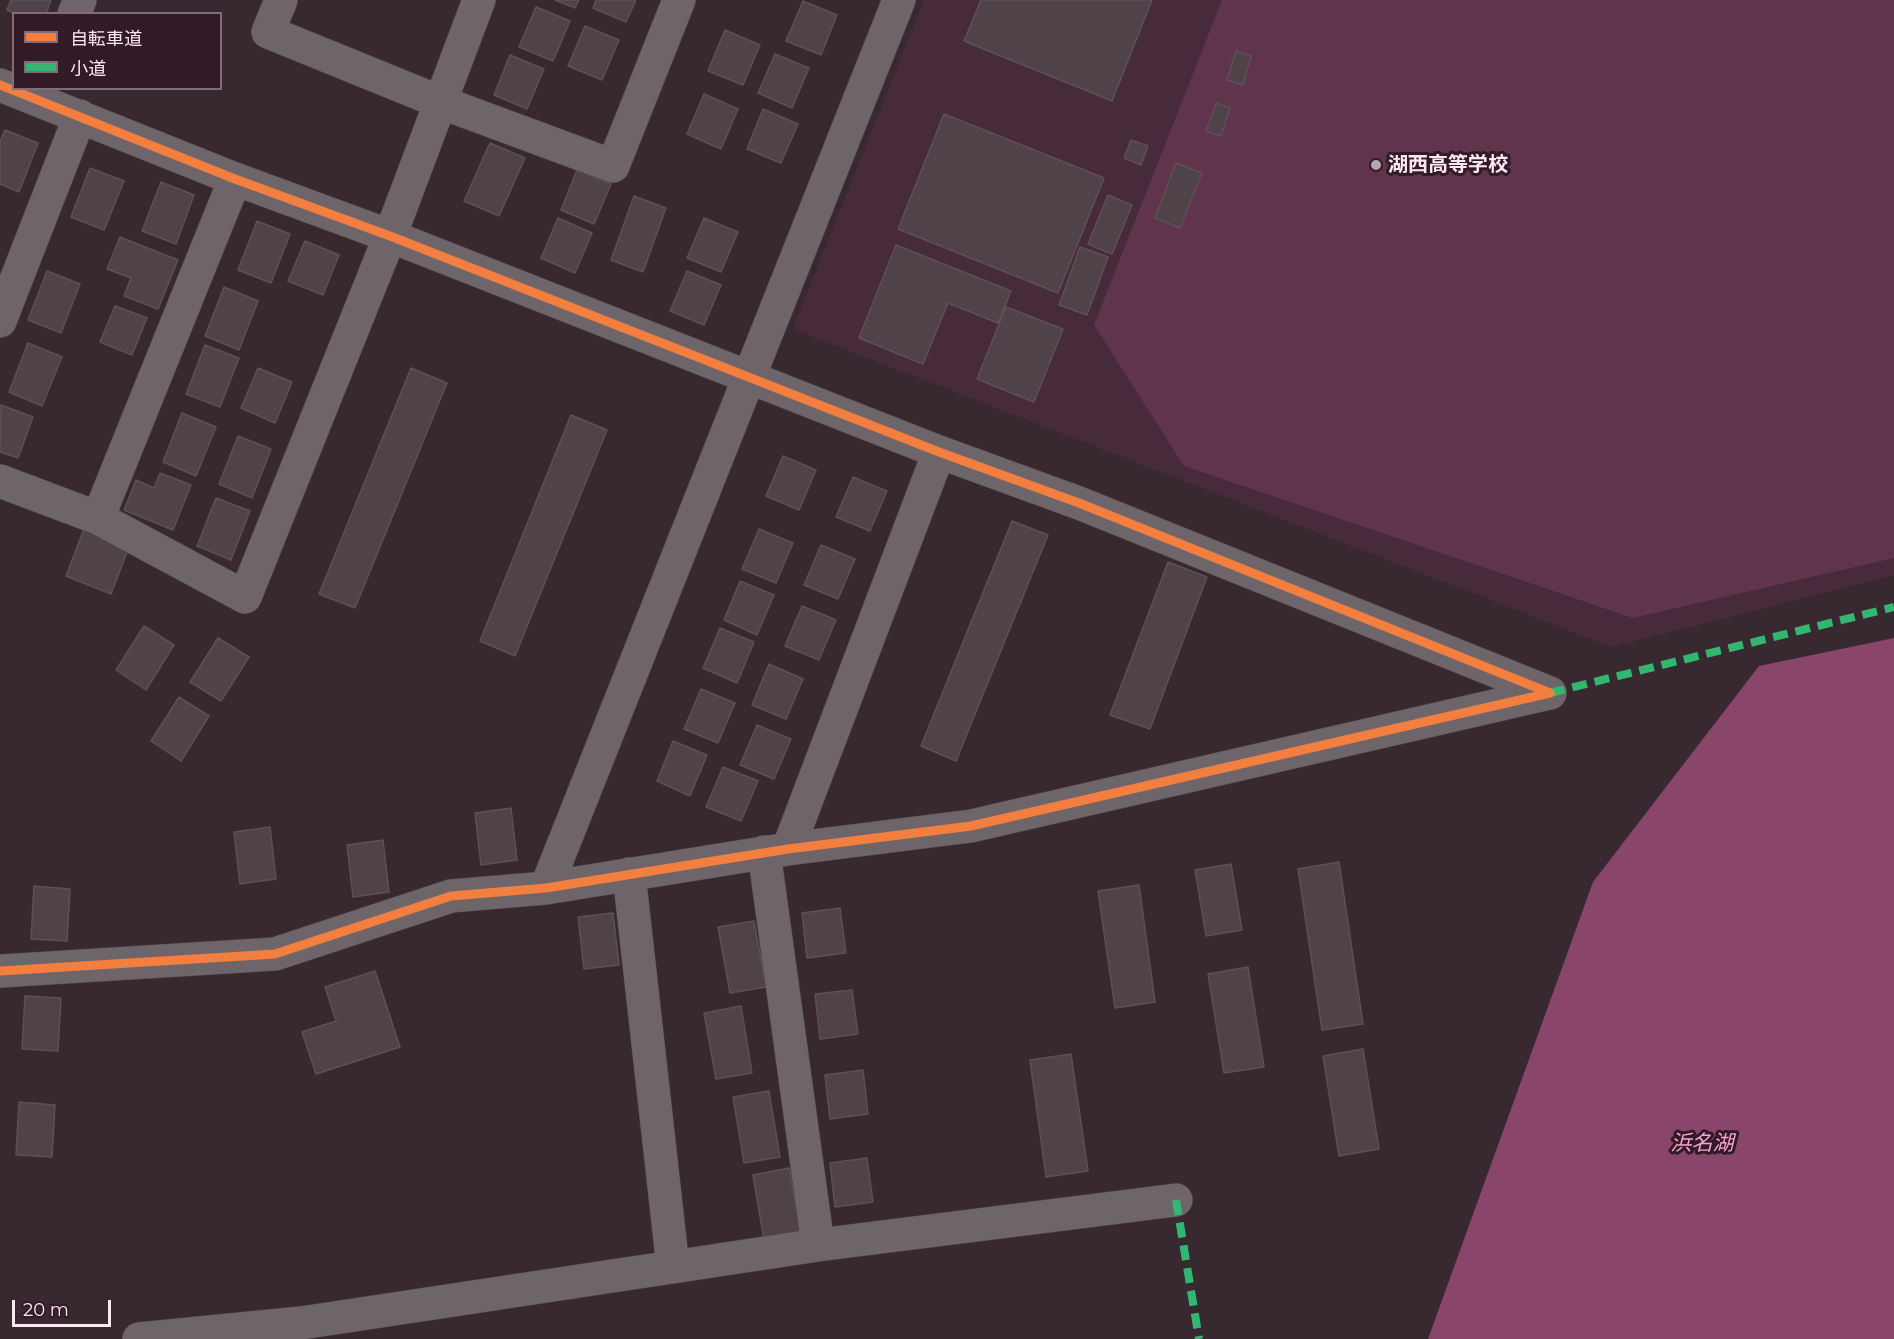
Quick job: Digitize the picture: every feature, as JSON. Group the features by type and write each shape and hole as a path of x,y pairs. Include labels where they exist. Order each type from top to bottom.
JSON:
{"street":[{"path":"281,0 268,32 440,102 613,166 679,0"},
{"path":"0,481 98,518 245,597 390,236 479,0"},
{"path":"546,888 899,0"},
{"path":"0,971 275,954 451,896 546,888 776,851 971,826 1550,693 1079,503 939,452 390,236 235,179 80,116 43,94 24,90"},
{"path":"0,321 80,116"},
{"path":"98,518 235,179"},
{"path":"818,1245 776,851 939,452"},
{"path":"629,874 674,1267"},
{"path":"139,1339 301,1323 818,1245 1176,1200"}],"shaded area":[{"name":"湖西高等学校","path":"924,0 1894,0 1894,575 1612,647 793,329"},
{"name":"湖西高等学校","path":"1222,0 1894,0 1894,558 1633,618 1184,466 1094,325"}],"water":[{"name":"浜名湖","path":"1894,638 1894,1339 1428,1339 1593,882 1759,666"}],"building":[{"path":"11,0 51,0 47,12 12,12 7,10"},
{"path":"555,0 579,0 575,8"},
{"path":"596,0 636,0 626,22 593,8"},
{"path":"981,0 1152,0 1112,101 964,41"},
{"path":"803,1 837,15 821,55 786,41"},
{"path":"536,7 570,21 553,61 519,47"},
{"path":"585,26 619,40 602,80 568,66"},
{"path":"725,30 760,45 743,85 708,71"},
{"path":"1236,51 1251,56 1243,85 1227,80"},
{"path":"775,54 809,68 792,108 758,93"},
{"path":"510,55 544,69 527,109 494,95"},
{"path":"704,94 738,109 721,149 687,134"},
{"path":"1216,103 1230,108 1221,136 1206,131"},
{"path":"763,109 798,124 781,163 747,149"},
{"path":"944,114 1104,178 1058,293 898,229"},
{"path":"5,130 38,143 19,192 0,184 0,142"},
{"path":"1131,140 1148,146 1141,165 1124,158"},
{"path":"490,143 525,158 499,216 464,201"},
{"path":"1176,163 1202,173 1180,228 1155,218"},
{"path":"90,168 124,181 104,230 71,217"},
{"path":"577,170 611,184 594,224 561,210"},
{"path":"161,182 194,195 176,244 142,231"},
{"path":"1108,195 1132,205 1112,254 1088,244"},
{"path":"634,196 666,208 643,272 611,260"},
{"path":"558,218 592,233 575,273 541,258"},
{"path":"704,218 738,232 721,272 687,258"},
{"path":"257,221 290,234 271,283 238,270"},
{"path":"120,237 178,260 158,309 124,296 131,278 107,269"},
{"path":"305,241 339,255 323,295 288,281"},
{"path":"896,245 1011,291 998,323 948,303 923,364 859,338"},
{"path":"1080,247 1108,257 1087,315 1059,305"},
{"path":"47,271 80,284 61,333 28,320"},
{"path":"687,271 721,285 704,325 670,311"},
{"path":"224,287 258,301 239,350 205,336"},
{"path":"115,306 147,318 132,355 100,342"},
{"path":"1006,307 1063,329 1034,402 977,379"},
{"path":"28,343 62,357 42,406 9,392"},
{"path":"205,345 239,358 220,407 186,394"},
{"path":"258,368 292,382 275,423 241,408"},
{"path":"411,368 447,383 355,608 319,594"},
{"path":"1,405 33,417 18,458 0,452"},
{"path":"182,413 216,427 196,476 163,462"},
{"path":"571,415 607,430 515,656 480,641"},
{"path":"238,436 271,449 252,498 219,484"},
{"path":"783,456 816,470 799,510 766,496"},
{"path":"160,473 191,485 173,530 124,510 136,480 154,488"},
{"path":"853,477 887,491 870,531 836,517"},
{"path":"216,498 250,511 231,560 197,546"},
{"path":"1012,521 1048,535 956,761 921,746"},
{"path":"84,529 129,547 111,594 66,576"},
{"path":"759,529 793,543 776,583 742,569"},
{"path":"821,545 855,559 838,599 804,585"},
{"path":"1168,562 1207,577 1150,729 1110,715"},
{"path":"740,581 774,595 757,635 724,620"},
{"path":"802,606 836,620 819,660 785,646"},
{"path":"144,626 174,645 146,690 116,670"},
{"path":"720,628 754,642 737,683 703,668"},
{"path":"218,638 249,657 221,701 190,682"},
{"path":"769,664 803,679 786,719 752,705"},
{"path":"701,689 735,703 718,743 684,729"},
{"path":"179,697 209,716 181,761 151,741"},
{"path":"757,725 791,739 774,779 740,765"},
{"path":"673,741 707,755 690,796 657,781"},
{"path":"723,767 758,781 741,821 706,807"},
{"path":"511,808 517,860 481,865 475,813"},
{"path":"270,827 276,879 240,884 234,832"},
{"path":"383,840 389,892 353,897 347,845"},
{"path":"1339,862 1363,1024 1322,1030 1298,869"},
{"path":"1231,864 1242,930 1206,936 1195,870"},
{"path":"1139,885 1155,1002 1115,1008 1098,891"},
{"path":"34,886 70,889 67,941 31,939"},
{"path":"840,908 846,953 807,958 802,913"},
{"path":"613,913 619,965 584,969 578,917"},
{"path":"754,921 766,987 730,993 718,927"},
{"path":"1248,967 1264,1067 1224,1073 1208,974"},
{"path":"375,971 400,1047 316,1074 302,1032 336,1021 325,987"},
{"path":"852,990 858,1034 820,1039 815,994"},
{"path":"25,996 61,998 58,1051 22,1049"},
{"path":"741,1006 752,1073 716,1079 704,1013"},
{"path":"1363,1049 1379,1149 1339,1156 1323,1056"},
{"path":"1071,1054 1088,1171 1046,1177 1030,1060"},
{"path":"863,1070 868,1114 830,1119 825,1075"},
{"path":"769,1091 780,1157 744,1163 733,1097"},
{"path":"19,1102 55,1105 52,1157 16,1155"},
{"path":"867,1158 873,1202 835,1207 830,1163"},
{"path":"789,1168 801,1234 764,1240 753,1175"}],"marked path":[{"path":"1550,693 1894,607"},
{"path":"1176,1200 1199,1339"}],"cycle path":[{"path":"0,85 12,90"},
{"path":"12,90 235,179 390,236 939,452 1079,503 1550,693"},
{"path":"0,971 275,954 451,896 546,888 788,849 971,826 1550,693"}],"place":[{"name":"湖西高等学校","path":"1376,165"}]}
